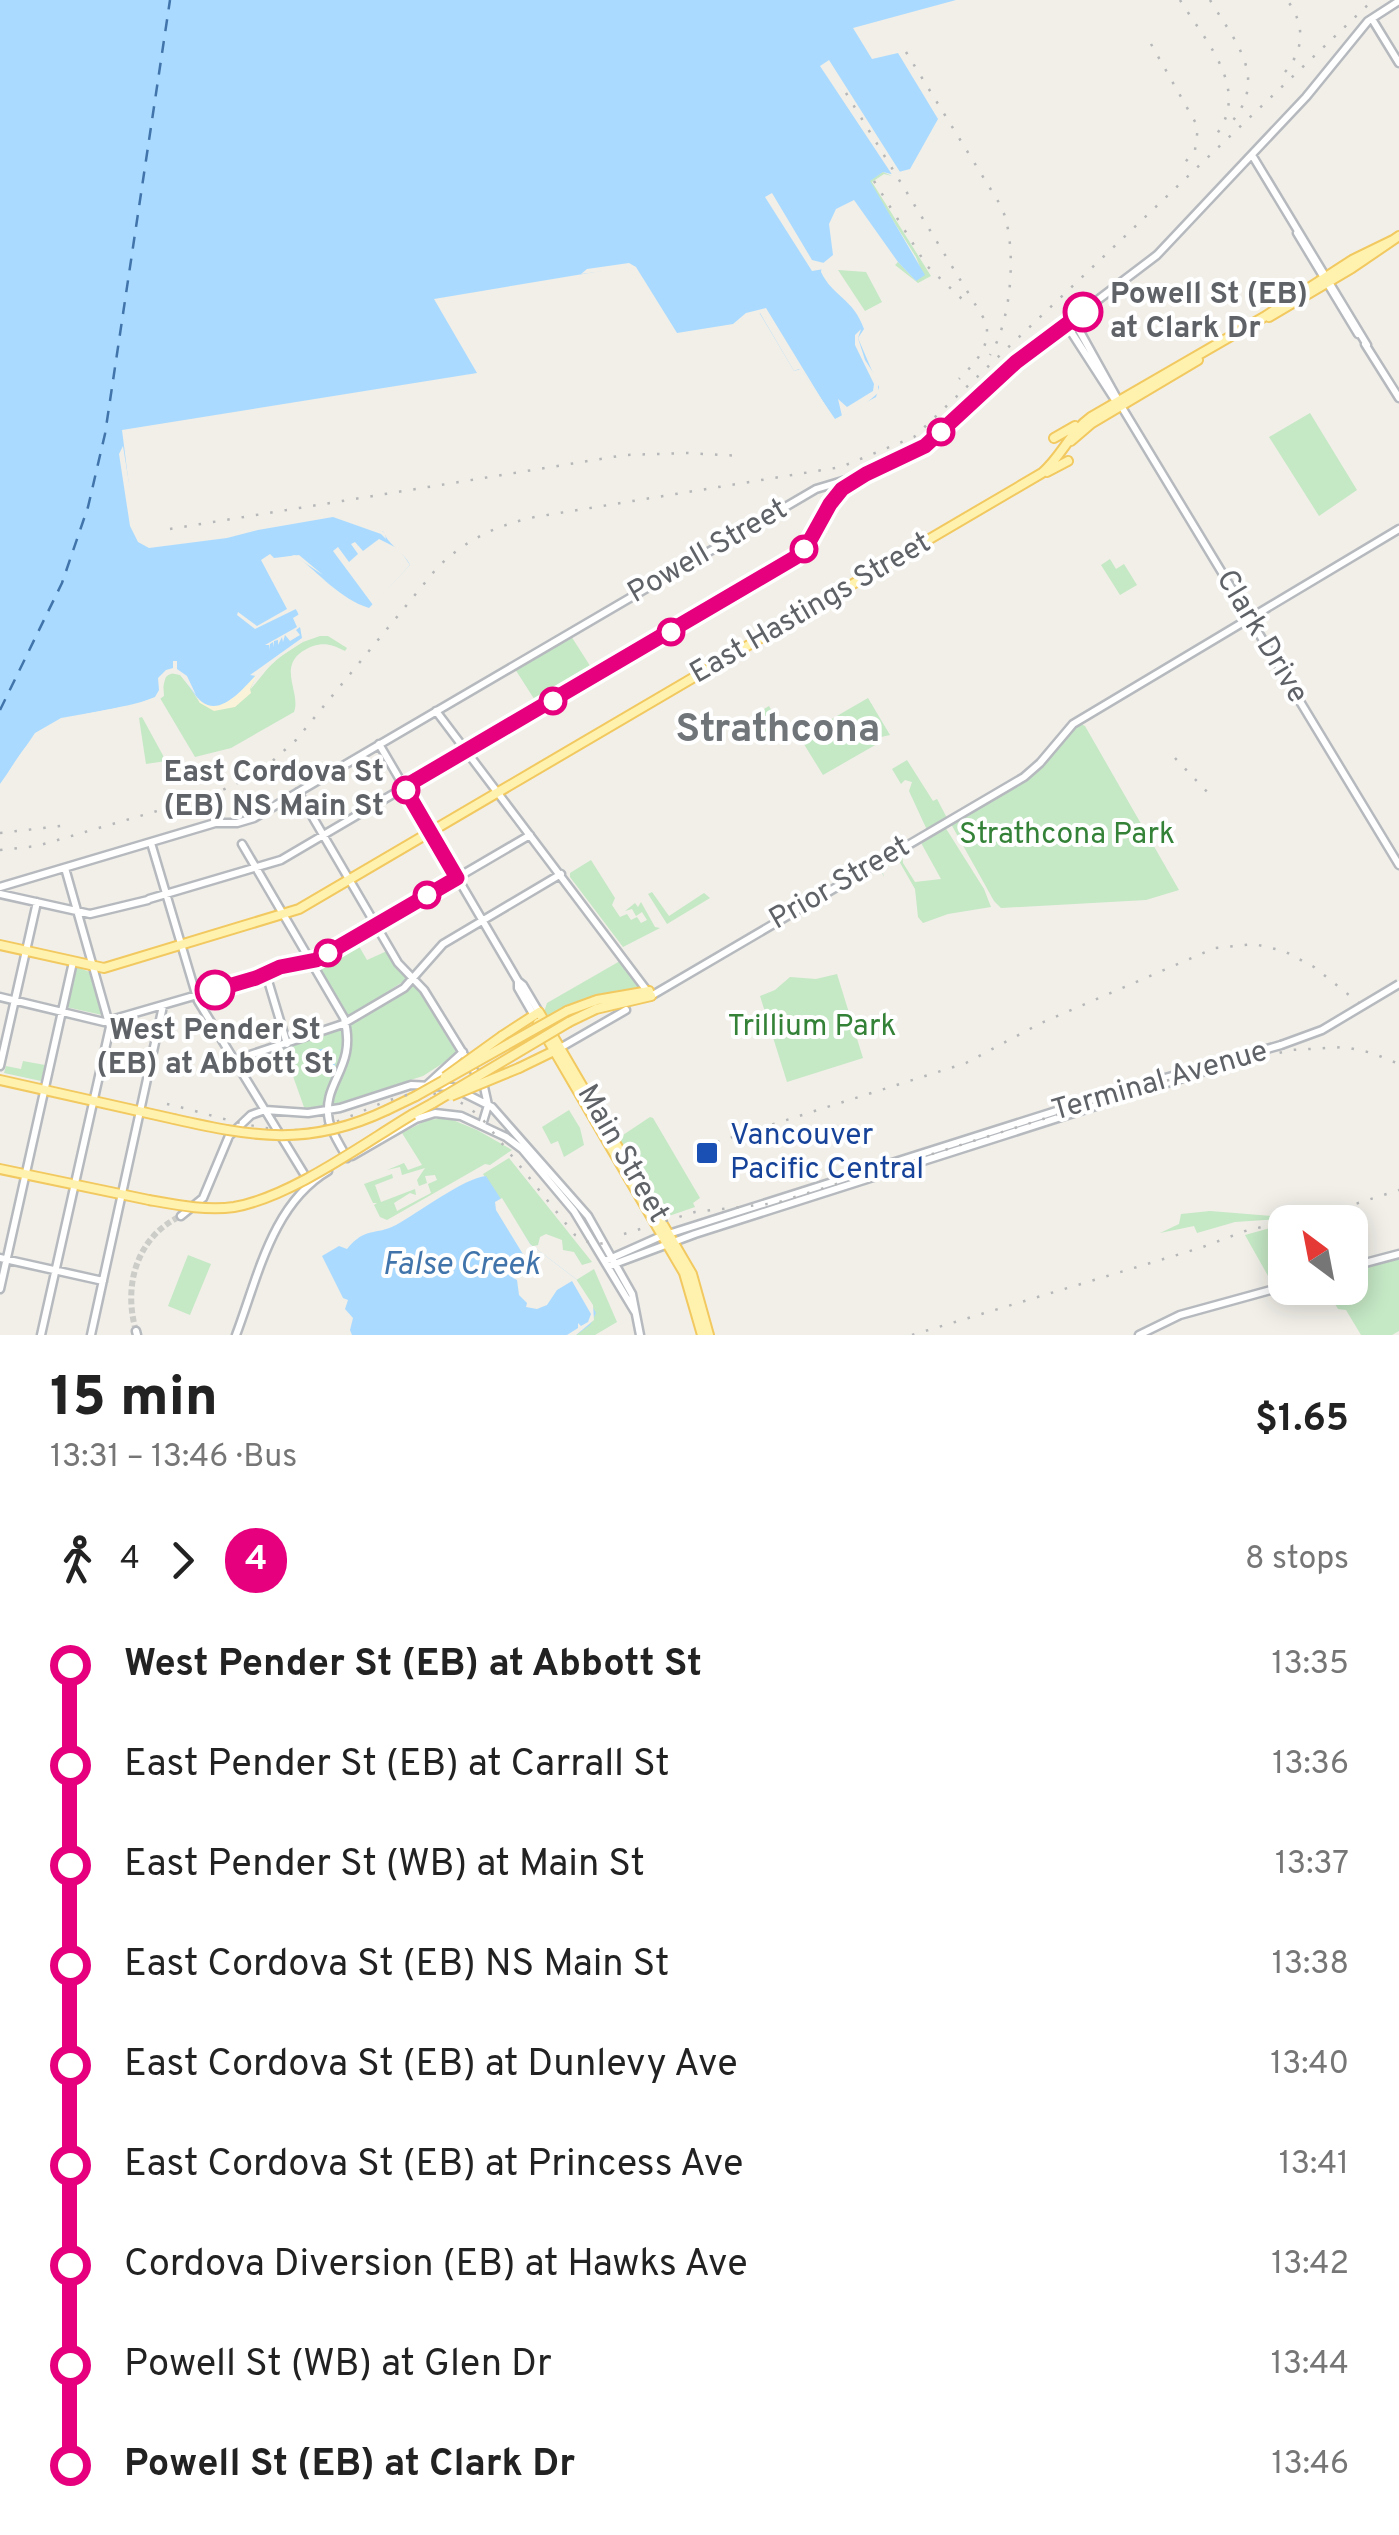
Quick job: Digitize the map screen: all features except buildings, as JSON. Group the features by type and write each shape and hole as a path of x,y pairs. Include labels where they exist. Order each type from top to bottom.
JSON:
{"main road":[{"name":"Powell Street","path":"0,887 221,822 245,821 816,489 869,473 931,442 1016,362 1157,255 1306,98 1372,18 1399,0"},
{"path":"1372,18 1399,63"},
{"path":"1252,155 1399,398"},
{"name":"East Hastings Street","path":"94,966 107,967 284,916 350,880 1042,473 1084,422 1396,238"},
{"name":"Clark Drive","path":"1070,322 1399,865"},
{"name":"East Hastings Street","path":"1070,441 1120,404"},
{"path":"1054,438 1084,422"},
{"path":"1042,473 1068,461"},
{"path":"0,894 98,914 281,860 792,560 809,542 842,489 869,473"},
{"path":"816,489 830,492 830,504"},
{"name":"Prior Street","path":"650,994 1024,777 1083,717 1399,529"},
{"path":"436,711 650,994"},
{"name":"Main Street","path":"379,744 518,981 518,988 557,1047 668,1238 689,1282 706,1335"},
{"path":"298,792 400,966 413,978 486,1092 488,1105 482,1126"},
{"path":"0,997 109,1020 311,962 530,835"},
{"path":"151,843 196,996 309,1182"},
{"path":"242,844 345,1022 348,1051 331,1091 328,1110 330,1125 348,1159"},
{"path":"40,1335 109,1020 64,868"},
{"path":"236,1060 345,1022 399,991 439,947 561,874"},
{"path":"0,1066 36,902"},
{"path":"0,946 94,966"},
{"path":"0,1289 74,962"},
{"path":"268,974 287,1044"},
{"name":"Terminal Avenue","path":"610,1261 668,1238 1174,1083 1322,1030 1399,984"},
{"path":"0,1080 240,1134 292,1137 354,1124 416,1096 567,1011 597,1000 650,994"},
{"path":"0,1169 136,1198 220,1208 262,1199 570,1022 650,994"},
{"path":"91,1335 163,1006"},
{"path":"433,1103 519,1068 626,1010"},
{"path":"416,1096 534,1014"},
{"path":"428,1084 463,1052"},
{"path":"181,1216 206,1195 234,1129 249,1116 265,1110 328,1110 404,1086 428,1084 459,1089 488,1105 580,1206 635,1312 640,1335"},
{"path":"236,1335 282,1217 309,1182 426,1115 453,1113 510,1139 574,1210 610,1261"},
{"path":"1368,1263 1399,1254"},
{"path":"4,1259 103,1282"},
{"path":"1140,1335 1180,1315 1268,1291"}],"green space":[{"path":"883,172 892,176 884,174 872,182 931,276 918,283 895,265 898,262 916,281 920,267 916,257 870,184 870,180"},
{"path":"838,270 866,272 882,302 865,311"},
{"path":"1310,413 1357,490 1319,516 1269,437"},
{"path":"1110,559 1116,569 1124,564 1137,585 1120,595 1101,565"},
{"path":"320,636 328,636 347,648 345,651 317,645 294,660 294,712 231,748 195,757 160,698 166,676 182,675 200,703 250,684 281,656"},
{"path":"571,636 594,672 538,705 515,669"},
{"path":"868,698 890,735 823,775 793,733 804,735"},
{"path":"769,706 784,732 764,745 748,719"},
{"path":"142,717 166,761 146,764 139,718"},
{"name":"Strathcona Park","path":"1079,723 1085,726 1179,890 1146,900 1001,908 951,824 1031,775"},
{"path":"907,760 947,818 927,830 909,791 912,782 905,780 901,784 892,769"},
{"name":"Strathcona Park","path":"945,827 991,907 948,914 923,923 918,917 915,889 899,861 882,869 884,877 879,867 902,853 903,863 915,882 941,879 920,841"},
{"path":"591,860 615,898 612,905 620,917 627,914 641,923 647,920 642,912 636,916 632,909 625,911 641,902 655,927 660,928 623,947 570,877 570,873"},
{"path":"652,892 669,916 704,893 710,898 667,924 648,894"},
{"path":"356,941 367,960 387,951 407,979 348,1017 316,965"},
{"path":"620,961 643,991 548,1018 544,1012 547,1003"},
{"path":"77,967 92,973 102,1015 66,1007"},
{"name":"Trillium Park","path":"837,974 863,1058 787,1082 760,996 790,977 816,979"},
{"path":"412,984 457,1054 423,1076 333,1105 350,1049 349,1023"},
{"path":"340,1028 344,1047 325,1107 305,1110 283,1048"},
{"path":"23,1061 45,1065 41,1081 4,1073 6,1066 21,1069"},
{"path":"569,1110 580,1128 584,1145 564,1157 558,1141 551,1144 542,1127"},
{"path":"650,1117 700,1198 693,1203 695,1207 663,1218 617,1139"},
{"path":"448,1118 512,1150 387,1220 380,1217 374,1205 377,1203 373,1203 364,1184 392,1174 393,1178 375,1185 381,1202 415,1189 416,1195 410,1193 394,1203 397,1211 431,1193 428,1184 437,1180 435,1175 425,1176 427,1183 419,1186 417,1180 425,1168 402,1175 400,1167 387,1170 404,1163 408,1170 422,1165 402,1133 427,1120"},
{"path":"509,1158 592,1262 582,1265 574,1252 563,1250 562,1240 546,1234 540,1237 538,1245 529,1247 483,1174"},
{"path":"1210,1211 1268,1216 1268,1220 1235,1222 1197,1233 1194,1226 1160,1233 1179,1224 1181,1214"},
{"path":"1268,1229 1268,1276 1245,1235"},
{"path":"188,1255 211,1264 190,1315 168,1306"},
{"path":"1399,1258 1399,1331 1392,1335 1361,1335 1346,1310 1336,1305 1368,1305 1368,1267"},
{"path":"594,1269 617,1322 595,1335 567,1335 573,1282"}],"sand":[{"path":"258,673 251,693 235,707 214,711 200,703 193,688 196,691"}],"water":[{"path":"0,0 956,0 853,28 872,59 898,53 938,119 910,169 883,172 870,181 925,275 916,281 898,262 854,200 836,209 829,224 833,255 822,264 821,272 859,319 864,329 858,338 879,387 876,397 835,419 801,369 794,371 759,312 747,314 735,325 676,336 631,266 434,299 477,373 122,430 135,533 152,546 335,516 384,532 410,565 369,608 339,592 295,555 275,560 272,569 298,613 304,637 234,697 210,706 199,699 178,671 165,672 159,696 82,715 39,734 0,784"},
{"name":"False Creek","path":"486,1176 530,1244 576,1279 596,1313 590,1325 576,1335 352,1335 353,1318 345,1309 348,1300 343,1298 322,1256 339,1246 347,1249 365,1234 396,1225 454,1189"}],"pier":[{"path":"829,60 900,172 893,176 820,66"},
{"path":"772,193 812,260 824,263 824,269 812,271 765,197"},
{"path":"629,263 636,267 677,333 733,324 746,313 766,308 833,418 804,374 799,369 794,371 760,313 743,318 733,331 675,341 629,268 581,274 587,269"},
{"path":"861,329 858,338 865,360 878,380 878,393 842,416 838,399 847,407 873,391 874,384 855,345 855,335"},
{"path":"123,446 136,526 149,542 157,544 329,515 380,530 386,539 333,517 227,538 149,548 138,542 130,526 119,454"},
{"path":"379,539 399,549 410,565 373,605 333,551 338,547 349,562 358,554 351,544 355,542 363,551"},
{"path":"270,554 274,558 299,555 323,575 296,557 277,562 300,607 255,629 238,612 257,626 287,609 261,560"},
{"path":"303,612 307,638 273,662 250,690 256,676 250,675 302,638 300,627 296,630 300,635 290,641 285,635 283,642 282,637 278,645 278,640 274,641 269,650 269,645 265,645 297,627 293,618"},
{"path":"173,661 177,661 177,669 187,676 196,695 180,675 170,673 163,680 164,696 157,701 102,718 56,725 39,738 0,785 35,733 61,718 134,705 155,697 158,678 173,668"},
{"path":"502,1198 530,1244 576,1279 593,1305 594,1320 576,1335 567,1335 578,1328 578,1323 581,1326 588,1322 591,1314 572,1281 557,1290 547,1305 537,1309 526,1307 519,1295 517,1280 513,1278 529,1264 496,1210 495,1202"}],"waterway":[{"path":"314,1052 323,1050 321,1059 325,1061"},
{"path":"331,1061 334,1065"}],"ferry route":[{"path":"0,710 62,583 88,507 105,434 170,0"}],"tunnel":[{"path":"136,1331 131,1297 137,1264 153,1236 181,1216"}],"railway":[{"path":"1180,0 1213,51 1228,87 1229,105 1211,141"},
{"path":"1210,0 1238,46 1248,76 1242,107 1230,124"},
{"path":"1285,72 1296,54 1300,36 1297,18 1287,0"},
{"path":"0,850 37,846 212,795 260,772 296,740 437,568 459,549 495,529 535,517 841,467 914,437 1373,0"},
{"path":"1151,44 1198,127 1195,150 1179,170"},
{"path":"906,52 1001,206 1006,222 1011,260 1008,303 990,355"},
{"path":"846,93 986,322 984,347 959,379"},
{"path":"874,181 927,266 962,299"},
{"path":"170,529 625,455 741,456"},
{"path":"1175,758 1212,797"},
{"path":"0,833 69,825"},
{"path":"717,1142 966,1063 1041,1023 1215,948 1254,944 1284,951 1314,967 1369,1011"},
{"path":"624,1234 695,1212 776,1203 1161,1082 1291,1050 1345,1047 1399,1064"},
{"path":"167,1104 248,1125 296,1130 321,1126 414,1094 436,1094 460,1102 484,1121 575,1235 592,1244 610,1243"},
{"path":"912,1335 1248,1230 1324,1214 1399,1190"}],"bus line":[{"name":"4","path":"215,990 280,967 316,960 457,878 404,787 796,557 842,489 925,446 1016,362 1083,312"}],"place":[{"name":"Powell St (EB) at Clark Dr","path":"1083,312"},
{"name":"East Cordova St (EB) NS Main St","path":"406,790"},
{"name":"West Pender St (EB) at Abbott St","path":"215,990"},
{"name":"Vancouver Pacific Central","path":"707,1153"}],"district":[{"name":"Strathcona","path":"778,731"}]}
